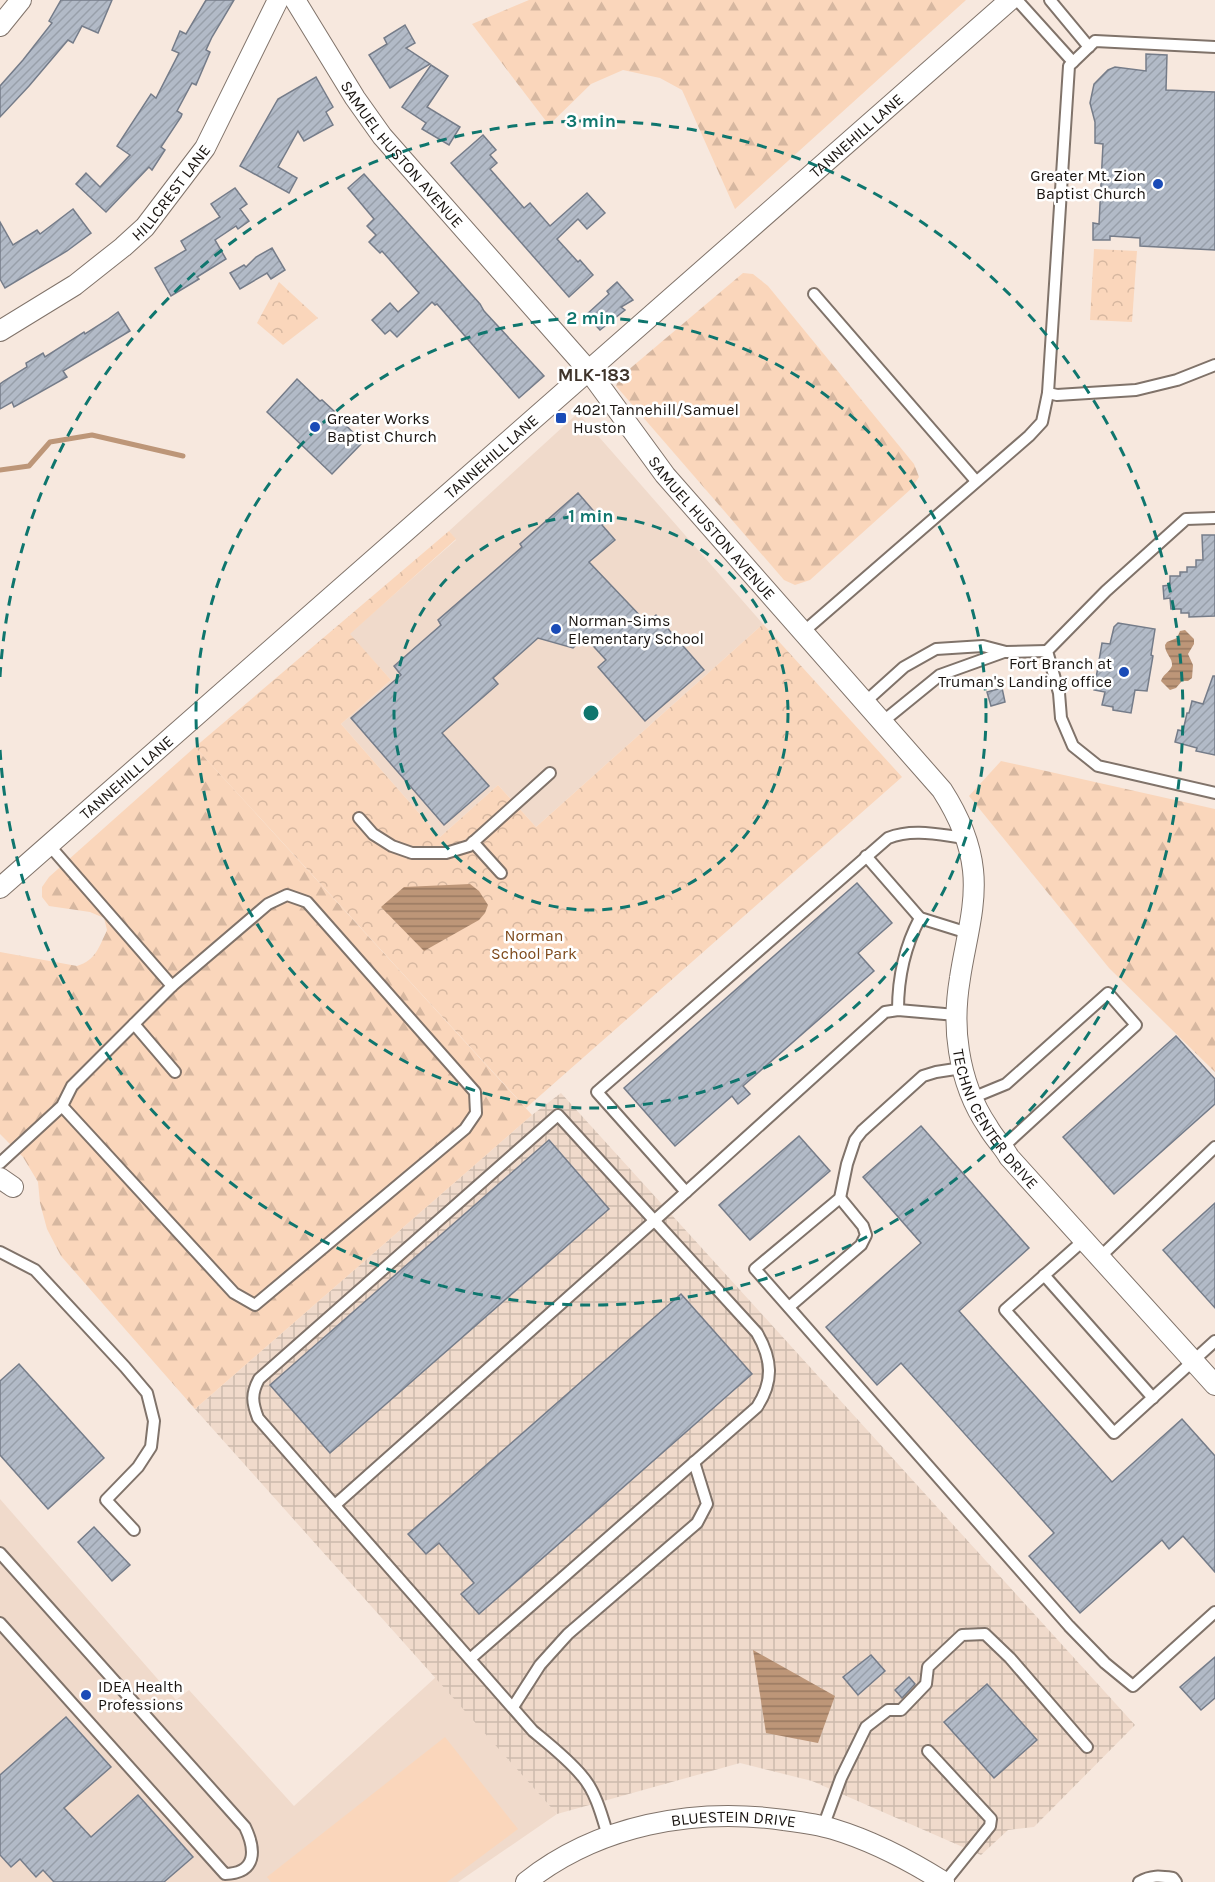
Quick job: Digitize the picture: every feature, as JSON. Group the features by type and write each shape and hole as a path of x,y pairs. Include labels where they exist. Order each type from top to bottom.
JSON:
{"street":[{"path":"0,26 21,0"},
{"name":"HILLCREST LANE","path":"0,331 75,285 145,227 205,148 278,0"},
{"name":"SAMUEL HUSTON AVENUE","path":"296,0 355,98 382,136 589,371 665,475 942,790"},
{"name":"TANNEHILL LANE","path":"0,888 1010,0"},
{"name":"TECHNI CENTER DRIVE","path":"942,790 960,820 966,837 974,881 974,899 959,980 956,1015 962,1068 972,1098 987,1127 1010,1157 1215,1385"},
{"name":"BLUESTEIN DRIVE","path":"526,1882 573,1850 608,1836 654,1822 723,1815 759,1816 823,1827 865,1840 896,1854 943,1882"}],"lane":[{"path":"1017,0 1073,62"},
{"path":"1050,0 1089,47"},
{"path":"802,633 1029,436 1042,422 1048,393 1069,66 1095,41 1215,47"},
{"path":"814,294 976,481"},
{"path":"1048,393 1057,395 1136,390 1177,380 1215,365"},
{"path":"864,703 904,667 936,649 983,646 1006,652 1047,651 1106,591 1186,519 1215,518"},
{"path":"1047,651 1059,693 1061,718 1073,746 1098,766 1215,793"},
{"path":"881,723 940,675 1006,652"},
{"path":"359,818 373,834 392,846 412,854 446,854 469,846 550,773"},
{"path":"686,1192 597,1092 888,838 898,834 919,833 966,837"},
{"path":"473,842 501,873"},
{"path":"49,845 172,986"},
{"path":"867,856 920,918 968,933"},
{"path":"0,1163 62,1106 72,1086 172,986 268,904 287,895 307,902 475,1092 477,1113 465,1129 255,1305 234,1293 62,1106"},
{"path":"898,1010 901,975 912,934 920,918"},
{"path":"972,1098 1006,1084 1108,993 1136,1025 1003,1147"},
{"path":"335,1505 885,1012 898,1010 956,1015"},
{"path":"134,1024 175,1072"},
{"path":"962,1068 923,1076 862,1131 855,1140 847,1164 840,1198 755,1269 1069,1626 1105,1663 1133,1686 1215,1612"},
{"path":"470,1659 757,1407 765,1395 769,1377 766,1349 757,1333 558,1114 259,1379 253,1391 254,1407 258,1418 533,1731 564,1756 584,1777 597,1800 608,1836"},
{"path":"1100,1257 1215,1147"},
{"path":"789,1307 861,1245 866,1235 863,1226 840,1198"},
{"path":"1084,1240 1005,1310 1114,1433 1215,1341"},
{"path":"0,1252 35,1270 147,1393 154,1420 151,1447 138,1467 106,1500 134,1530"},
{"path":"1044,1275 1153,1398"},
{"path":"513,1707 540,1665 568,1634 697,1523 707,1504 694,1462"},
{"path":"0,1553 245,1827 252,1841 253,1853 247,1866 238,1874 227,1878 0,1623"},
{"path":"823,1827 841,1778 866,1727 888,1710 902,1710 926,1684 928,1667 962,1635 985,1635 1010,1658 1087,1747"},
{"path":"928,1750 991,1819 990,1826 943,1882"},
{"path":"1139,1882 1146,1877 1159,1875 1173,1878 1176,1882"}],"shaded area":[{"name":"Norman-Sims Elementary School","path":"578,413 763,624 536,827 498,785 440,837 341,724 391,680 349,634 456,540 449,531"},
{"path":"1185,630 1194,639 1194,644 1188,654 1193,665 1192,678 1182,681 1176,688 1170,690 1161,681 1172,666 1165,645 1177,638 1180,631"},
{"path":"470,884 479,891 488,905 485,913 479,920 424,951 381,907 404,887"},
{"path":"561,1093 1135,1725 1034,1827 1008,1830 981,1855 812,1781 740,1763 557,1814 195,1409 532,1115"},
{"name":"IDEA Health Professions","path":"0,1499 176,1700 189,1690 294,1806 436,1677 557,1814 458,1882 0,1882"},
{"path":"753,1650 835,1696 818,1743 766,1733"}],"green space":[{"path":"529,0 966,0 735,209 682,90 660,78 623,70 591,84 549,125 472,24"},
{"path":"1094,249 1137,251 1132,322 1090,320"},
{"path":"743,273 753,274 768,286 914,464 919,477 911,489 810,580 795,585 784,580 616,386 620,377"},
{"path":"279,282 318,318 283,345 257,323"},
{"name":"Norman School Park","path":"449,531 456,539 350,634 391,680 341,724 440,837 498,785 536,827 763,624 902,777 526,1108 195,747"},
{"path":"195,747 532,1115 195,1409 61,1256 47,1229 40,1203 38,1182 23,1157 0,1134 0,952 77,966 93,956 107,930 104,918 90,912 49,906 42,897 42,887 49,877"},
{"path":"1001,761 1215,809 1215,1072 1109,968 969,796"},
{"path":"445,1737 518,1829 447,1882 271,1882 267,1877"}],"building":[{"path":"61,0 112,0 98,33 82,26 73,43 68,40 0,117 0,86 52,23 49,21"},
{"path":"206,0 234,0 206,50 210,52 196,85 192,83 177,111 182,114 161,147 165,150 152,170 149,167 106,212 76,184 86,173 100,187 130,155 117,146 151,94 156,98 179,53 172,50 180,31 186,34"},
{"path":"405,25 415,43 406,48 430,64 390,88 369,55 387,44 384,38"},
{"name":"Greater Mt. Zion Baptist Church","path":"1146,54 1167,55 1166,90 1215,92 1215,250 1140,246 1140,238 1110,236 1110,240 1093,240 1093,223 1099,224 1103,144 1095,143 1095,122 1090,103 1094,84 1108,70 1115,67 1146,71"},
{"path":"431,65 448,76 427,107 460,127 449,145 422,129 426,123 402,107"},
{"path":"316,77 333,107 326,112 333,125 304,141 298,131 278,167 297,178 289,193 240,166 278,99"},
{"path":"483,135 496,150 490,155 497,163 490,169 524,208 530,203 550,226 587,193 605,213 587,229 578,219 557,239 593,275 569,297 451,163"},
{"path":"364,174 544,376 519,398 437,304 432,302 397,337 390,330 385,334 372,320 390,303 398,312 419,293 382,251 380,253 369,242 376,235 367,226 374,219 348,188"},
{"path":"235,188 247,204 240,209 249,221 238,229 236,226 215,240 226,259 171,296 155,268 186,250 181,241 220,217 211,204"},
{"path":"73,209 91,233 67,251 5,288 0,279 0,222 13,245 37,230 40,234"},
{"path":"272,248 285,270 271,279 267,273 240,289 230,273 244,265 246,267 256,257"},
{"path":"617,282 633,300 621,307 625,310 600,330 586,315 609,294 607,291"},
{"path":"118,312 130,331 63,371 67,377 14,407 12,402 0,409 0,384 27,367 26,363 43,353 45,357"},
{"name":"Greater Works Baptist Church","path":"297,379 334,411 332,412 363,442 332,474 267,412"},
{"path":"578,493 604,523 602,525 615,540 589,562 647,623 656,615 704,670 645,721 598,667 606,660 585,637 573,648 538,638 493,678 498,684 442,733 489,786 444,825 351,718 401,675 394,666 441,625 438,620 522,547 520,544"},
{"path":"1202,535 1215,535 1215,616 1189,617 1189,613 1181,613 1181,609 1171,609 1170,598 1164,599 1163,586 1170,585 1170,576 1180,576 1180,572 1187,572 1187,567 1196,567 1196,560 1203,560"},
{"name":"Fort Branch at Truman's Landing office","path":"1118,623 1155,629 1147,691 1135,690 1131,713 1113,710 1113,707 1102,705 1105,692 1094,690 1102,643 1110,644 1114,627"},
{"path":"1213,676 1215,676 1215,755 1196,751 1197,748 1175,742 1178,730 1183,731 1192,701 1203,704"},
{"path":"1002,688 1005,702 991,706 987,692"},
{"path":"857,883 892,923 858,953 874,971 743,1086 750,1094 738,1104 732,1096 675,1146 624,1088"},
{"path":"1176,1036 1215,1079 1215,1104 1114,1194 1063,1137"},
{"path":"921,1126 1029,1248 959,1311 1112,1482 1182,1419 1215,1456 1215,1572 1183,1536 1169,1549 1162,1540 1080,1613 1029,1556 1054,1533 901,1363 877,1385 826,1327 921,1243 863,1177"},
{"path":"799,1136 830,1171 750,1240 719,1205"},
{"path":"549,1140 609,1209 330,1453 270,1385"},
{"path":"1215,1203 1215,1308 1163,1250"},
{"path":"681,1294 752,1374 479,1614 461,1594 474,1583 439,1543 426,1554 408,1534"},
{"path":"19,1364 104,1458 48,1509 0,1455 0,1381"},
{"path":"94,1527 130,1565 112,1581 78,1542"},
{"path":"871,1655 885,1671 858,1695 843,1677"},
{"path":"1215,1657 1215,1698 1201,1710 1180,1687"},
{"path":"909,1677 915,1684 902,1698 895,1690"},
{"path":"987,1684 1037,1740 994,1778 944,1722"},
{"path":"66,1717 111,1767 64,1808 91,1837 138,1795 193,1857 164,1882 54,1882 43,1870 36,1877 20,1859 11,1867 0,1855 0,1775"}],"waterway":[{"path":"0,470 29,466 50,442 92,435 183,456"}],"place":[{"name":"Greater Mt. Zion Baptist Church","path":"1158,184"},
{"name":"4021 Tannehill/Samuel Huston","path":"561,418"},
{"name":"Greater Works Baptist Church","path":"315,427"},
{"name":"Norman-Sims Elementary School","path":"556,629"},
{"name":"Fort Branch at Truman's Landing office","path":"1124,672"},
{"name":"IDEA Health Professions","path":"86,1695"}],"district":[{"name":"MLK-183","path":"594,375"}]}
